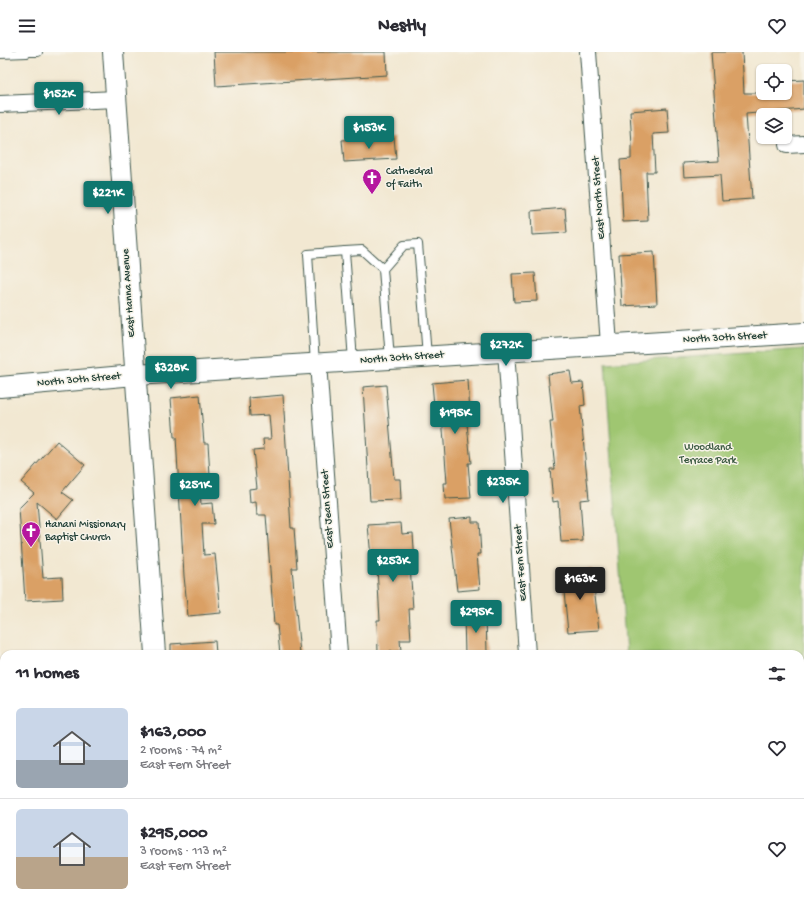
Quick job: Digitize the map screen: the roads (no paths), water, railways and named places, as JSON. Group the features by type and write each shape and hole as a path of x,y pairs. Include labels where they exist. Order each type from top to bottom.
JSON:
{"street":[{"name":"East Hanna Avenue","path":"113,52 155,650"},
{"name":"East North Street","path":"588,52 609,345"},
{"path":"0,104 116,99"},
{"path":"787,145 804,144"},
{"name":"North 30th Street","path":"0,387 135,375 804,333"},
{"name":"East Fern Street","path":"506,351 527,650"},
{"name":"East Jean Street","path":"316,364 339,650"}],"lane":[{"path":"0,54 38,52"},
{"path":"383,269 404,245 418,244 427,356"},
{"path":"316,364 308,254 362,250 383,269 390,359"},
{"path":"345,252 353,361"}],"place":[{"name":"Cathedral of Faith","path":"372,195"},
{"name":"Hanani Missionary Baptist Church","path":"31,548"}],"park label":[{"name":"Woodland Terrace Park","path":"708,454"}]}
